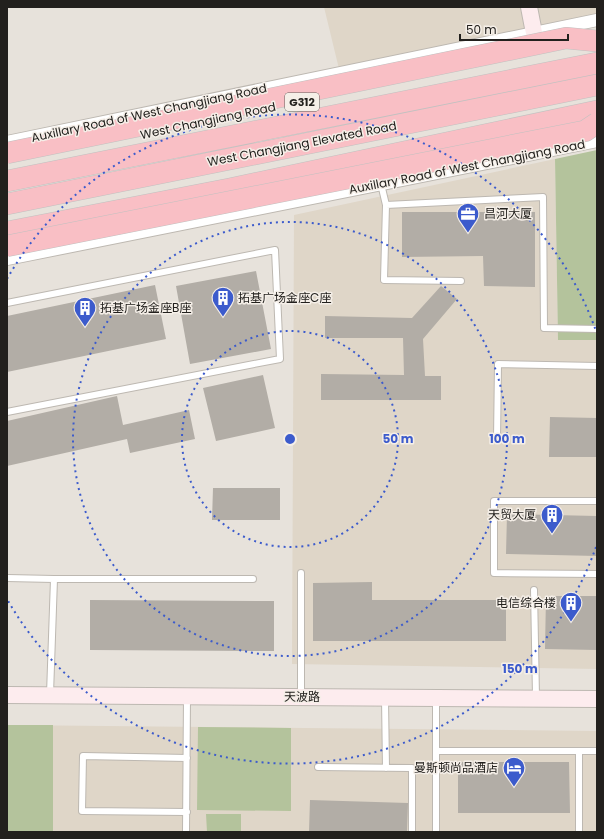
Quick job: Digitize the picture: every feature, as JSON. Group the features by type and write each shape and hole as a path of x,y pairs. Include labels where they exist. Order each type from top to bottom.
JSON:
{"highway":[{"path":"7,153 566,38 597,41"},
{"name":"West Changjiang Road","path":"7,163 597,41"},
{"name":"West Changjiang Elevated Road","path":"7,182 597,63"},
{"name":"West Changjiang Elevated Road","path":"7,204 597,84"},
{"path":"7,232 229,189 597,111"},
{"path":"7,246 585,132 597,123"}],"street":[{"path":"529,7 534,33"},
{"name":"Auxillary Road of West Changjiang Road","path":"7,142 597,20"},
{"name":"Auxillary Road of West Changjiang Road","path":"7,259 597,141"},
{"name":"天波路","path":"7,695 597,700"}],"lane":[{"path":"381,184 386,205 384,280 461,281"},
{"path":"386,205 543,197 544,328 597,329"},
{"path":"7,303 274,250 280,359 7,412"},
{"path":"498,439 498,364 597,366"},
{"path":"597,501 494,500 494,573 597,574"},
{"path":"301,573 301,697"},
{"path":"7,578 253,579"},
{"path":"50,696 54,579"},
{"path":"534,590 536,699"},
{"path":"186,832 187,697"},
{"path":"385,698 386,768"},
{"path":"436,698 436,832"},
{"path":"436,751 597,752"},
{"path":"578,832 579,751"},
{"path":"187,758 83,756 82,811 187,812"},
{"path":"318,767 412,768 412,832"}],"shaded area":[{"path":"324,7 597,7 597,20 340,73"},
{"path":"555,159 558,340 597,340 597,669 292,664 294,215"},
{"path":"7,725 597,731 597,832 7,832"}],"green space":[{"path":"597,150 597,340 558,340 555,159"},
{"path":"7,725 53,725 53,832 7,832"},
{"path":"198,727 291,728 291,811 197,810"},
{"path":"206,814 241,814 241,832 207,832"}],"building":[{"name":"昌河大厦","path":"402,212 535,212 535,287 484,286 483,256 402,257"},
{"name":"拓基广场金座C座","path":"256,271 271,349 190,364 176,286"},
{"name":"拓基广场金座B座","path":"155,285 166,339 7,372 7,316"},
{"path":"441,286 457,299 423,339 425,376 441,376 441,400 321,400 321,374 404,375 403,338 325,338 325,316 412,318"},
{"path":"263,375 275,428 216,441 203,388"},
{"path":"117,396 123,425 189,410 195,439 130,453 127,439 7,466 7,421"},
{"path":"550,417 597,418 597,457 549,457"},
{"path":"213,488 280,488 280,520 212,520"},
{"name":"天贸大厦","path":"507,514 597,516 597,556 506,554"},
{"path":"372,582 372,600 506,600 506,641 313,641 313,583"},
{"name":"电信综合楼","path":"546,596 597,596 597,650 545,649"},
{"path":"90,600 274,601 274,651 90,650"},
{"name":"曼斯顿尚品酒店","path":"458,762 569,762 570,813 458,813"},
{"path":"310,800 408,803 407,832 309,832"}],"place":[{"name":"昌河大厦","path":"468,234"},
{"name":"拓基广场金座C座","path":"223,318"},
{"name":"拓基广场金座B座","path":"85,328"},
{"name":"天贸大厦","path":"552,534"},
{"name":"电信综合楼","path":"571,622"},
{"name":"曼斯顿尚品酒店","path":"514,788"}]}
